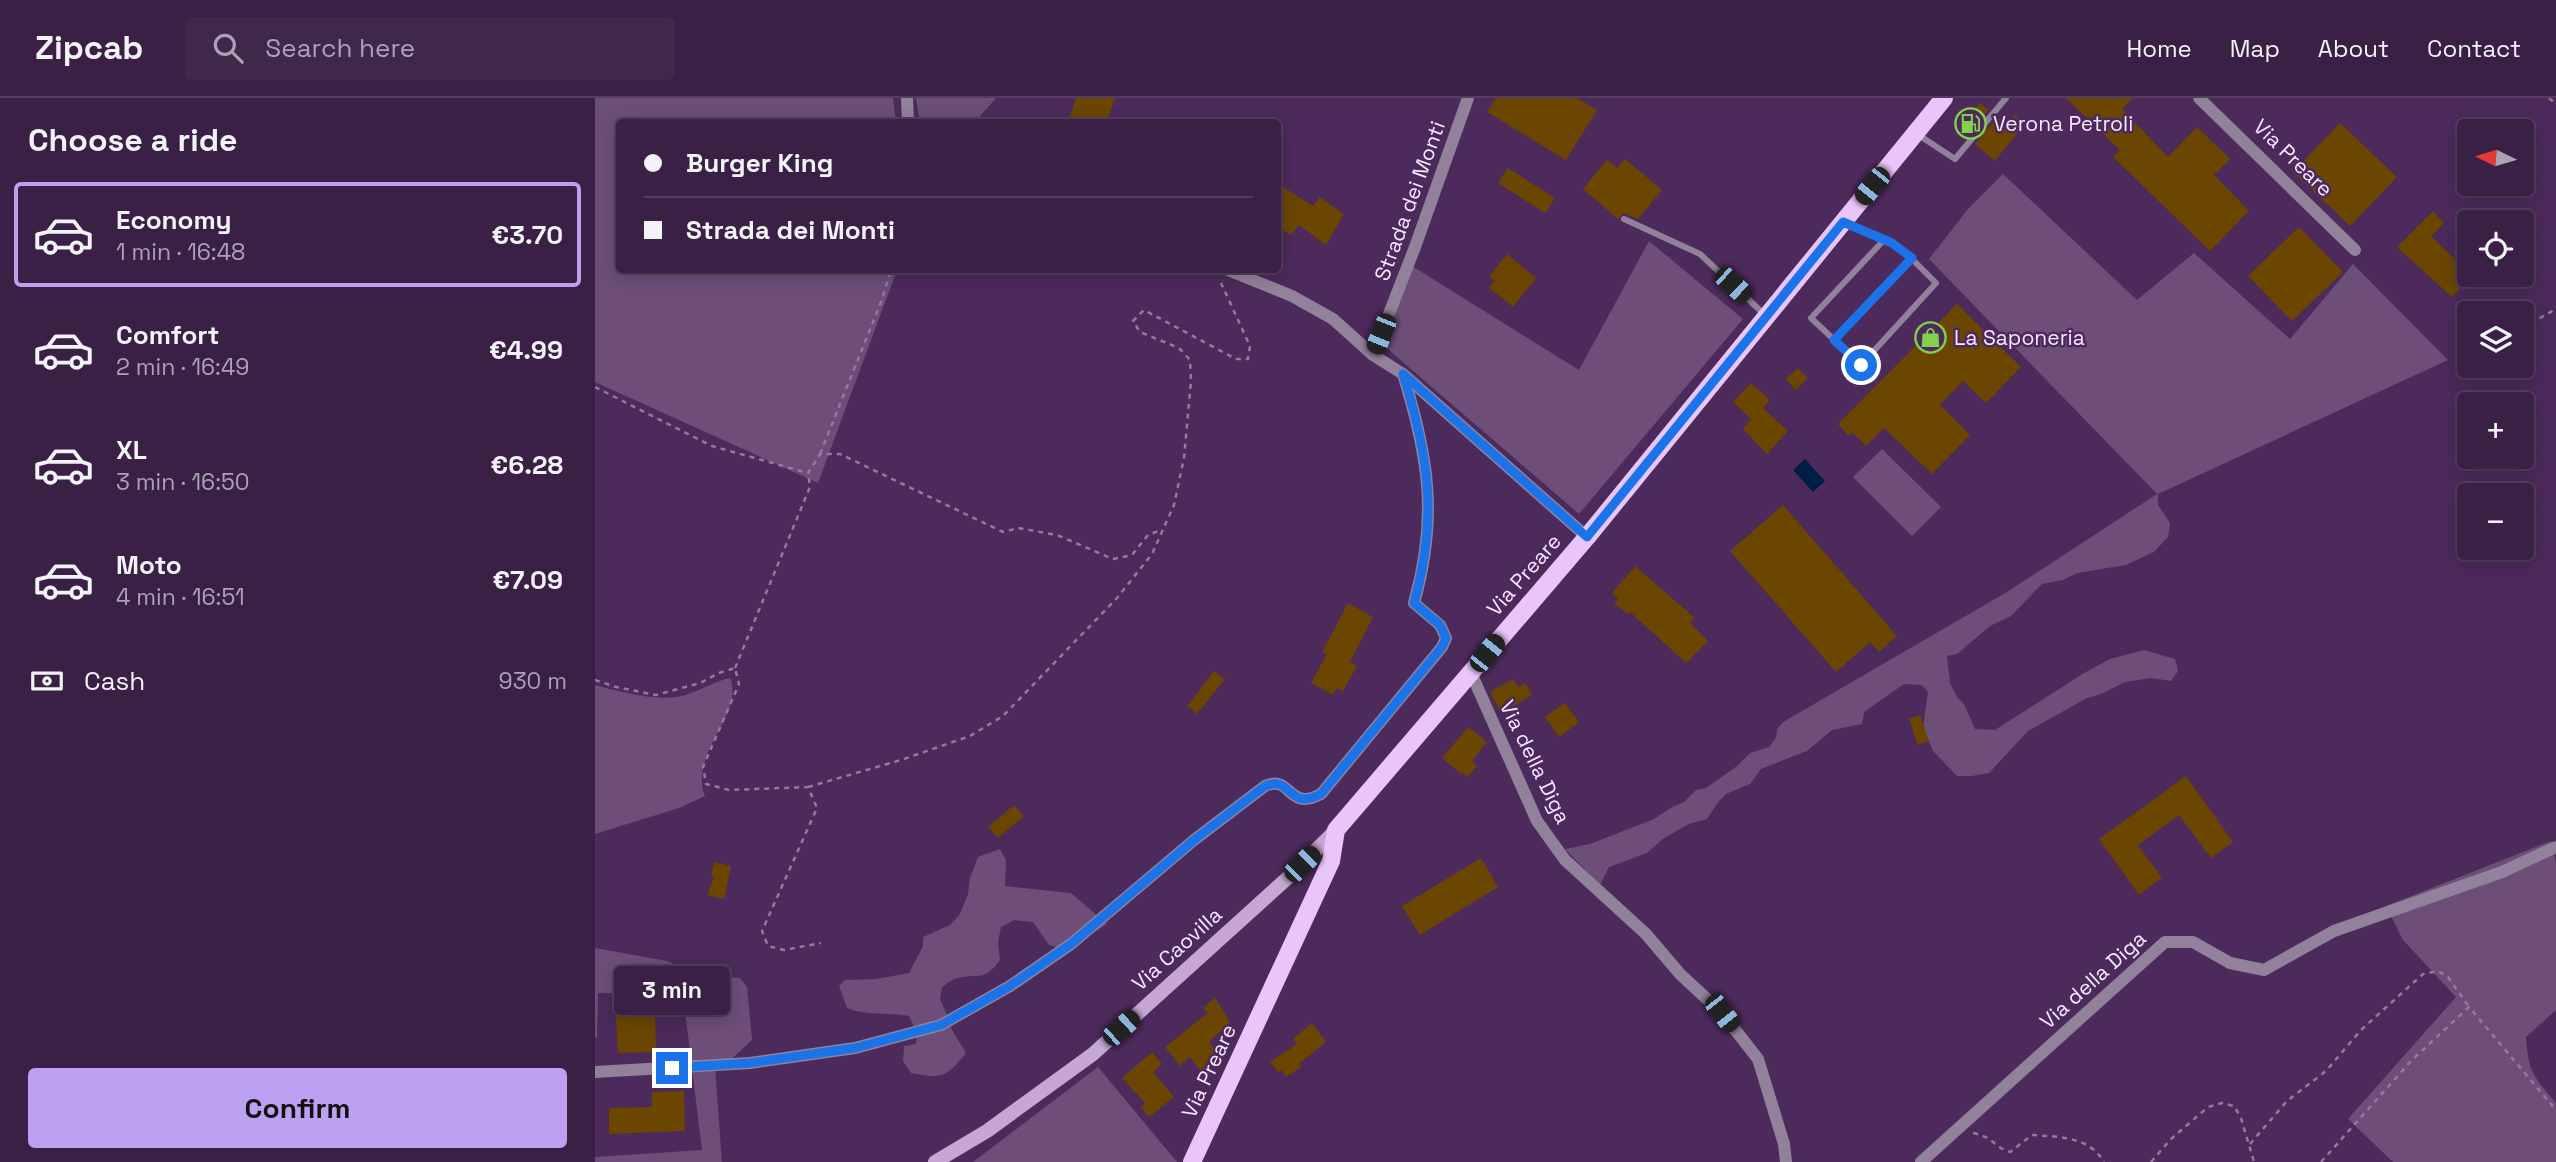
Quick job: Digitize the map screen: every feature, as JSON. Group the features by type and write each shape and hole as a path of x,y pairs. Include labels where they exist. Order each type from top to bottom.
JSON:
{"main road":[{"name":"Via Preare","path":"1192,1162 1331,861 1336,830 1587,537 1944,98"},
{"name":"Via Caovilla","path":"935,1162 987,1131 1093,1054 1293,873 1336,830"}],"street":[{"path":"907,98 908,119"},
{"name":"Strada dei Monti","path":"1373,355 1416,247 1468,98"},
{"name":"Via Preare","path":"2199,98 2355,250"},
{"path":"1224,274 1292,296 1333,319 1373,355 1403,374 1587,537"},
{"path":"595,1072 750,1063 855,1048 941,1025 1010,986 1071,944 1194,840 1265,786 1273,782 1281,785 1299,799 1309,800 1321,794 1442,647 1446,638 1440,625 1414,603 1429,523 1427,476 1419,428 1403,374"},
{"name":"Via della Diga","path":"1471,673 1538,821 1565,860 1646,934 1679,974 1722,1013 1758,1059 1784,1144 1786,1162"},
{"name":"Via della Diga","path":"1921,1162 2165,942 2193,942 2230,963 2264,970 2334,931 2502,872 2556,847"}],"lane":[{"path":"1915,133 1955,159 2006,98"},
{"path":"1624,219 1700,254 1767,316"},
{"path":"1843,222 1892,243 1912,258 1936,283 1861,365 1811,318 1883,241"},
{"path":"1834,340 1912,258"}],"path":[{"path":"2549,98 2556,104"},
{"path":"890,273 820,454 808,473 810,487 735,668 739,684 703,767 706,784 729,790 809,787 970,736 1003,716 1117,598 1152,554 1174,505 1184,458 1191,381 1190,360 1179,348 1140,332 1133,321 1143,310 1236,359 1248,359 1250,346 1224,274"},
{"path":"2534,321 2556,309"},
{"path":"595,387 712,446 808,473"},
{"path":"820,454 840,454 1003,532 1018,528 1057,535 1113,559 1132,555 1148,535 1164,529"},
{"path":"595,680 656,695 700,683 735,668"},
{"path":"809,787 817,808 762,931 768,946 784,950 821,943"},
{"path":"2250,1144 2287,1101 2326,1071 2361,1030 2423,974 2438,971 2448,977 2469,1007 2556,1110"},
{"path":"2321,1162 2411,1061 2469,1007"},
{"path":"2151,1162 2171,1139 2208,1107 2222,1103 2234,1105 2241,1118 2254,1162"},
{"path":"1956,1130 1988,1136 2004,1151 2010,1152 2032,1135 2079,1140 2099,1152 2104,1162"}],"shaded area":[{"path":"595,98 893,98 896,119 616,119 616,273 896,273 818,483 595,382"},
{"path":"916,98 996,98 978,119 920,119"},
{"path":"2003,174 2137,300 2194,253 2290,339 2353,264 2448,360 2158,494 2158,505 2170,523 2168,537 2154,552 2126,565 2077,573 2063,580 2042,584 2011,616 1990,626 1957,654 1947,656 1950,683 1964,704 1975,729 1995,730 2110,659 2144,650 2175,659 2178,671 2171,681 2151,678 2125,682 2087,698 2028,731 1989,773 1972,776 1957,776 1933,751 1923,727 1928,692 1922,685 1904,684 1864,712 1862,724 1832,730 1807,751 1761,769 1750,784 1726,794 1707,819 1689,824 1664,838 1647,853 1609,867 1600,885 1565,849 1590,844 1654,819 1684,802 1696,790 1706,788 1737,766 1750,753 1769,747 1783,722 2007,592 2157,494 1929,259 1968,209"},
{"path":"1649,241 1743,319 1579,514 1375,338 1404,261 1579,370"},
{"path":"1882,449 1941,507 1912,536 1853,477"},
{"path":"730,678 733,692 730,706 704,764 702,780 705,796 679,808 595,834 595,685 636,695 667,698 684,695"},
{"path":"2551,841 2556,862 2556,1010 2526,1037 2533,1073 2556,1103 2556,1162 2393,1162 2348,1119 2456,997 2403,940 2386,906"},
{"path":"1000,849 1006,860 1005,886 1071,893 1107,924 1066,950 1049,945 1033,922 1014,920 1001,927 998,942 1000,960 994,967 985,974 956,979 942,987 940,999 952,1030 966,1053 943,1075 911,1073 903,1061 904,1046 916,1044 917,1032 909,1016 847,1008 839,986 845,980 876,979 909,973 923,946 923,937 950,925 960,914 978,857"},
{"path":"595,948 667,961 696,974 740,978 747,987 752,1040 723,1067 715,1066 722,1162 595,1162 595,1157 702,1150 683,994 598,993 597,1038 595,1037"},
{"path":"1098,1067 1177,1162 973,1162"}],"water":[{"path":"1805,459 1825,481 1813,492 1793,470"}],"building":[{"path":"1076,98 1115,98 1108,119 1069,119"},
{"path":"1496,98 1577,98 1597,110 1566,160 1487,112"},
{"path":"2066,98 2133,98 2122,109 2168,157 2197,127 2230,159 2214,175 2249,211 2210,251 2113,157 2120,150"},
{"path":"1980,103 1988,110 1966,137 1958,130"},
{"path":"2015,115 2025,123 1995,161 1975,144 1997,117 2007,125"},
{"path":"2340,123 2397,177 2350,226 2293,172"},
{"path":"1625,159 1662,190 1638,219 1624,213 1618,219 1583,189 1607,160 1617,168"},
{"path":"1508,168 1555,198 1545,213 1498,183"},
{"path":"1281,186 1313,206 1320,197 1344,214 1326,245 1299,225 1291,235 1281,229"},
{"path":"2433,211 2444,223 2431,236 2457,261 2457,287 2462,287 2452,297 2397,247"},
{"path":"2299,227 2343,272 2292,321 2248,276"},
{"path":"1507,254 1536,278 1513,307 1489,288 1495,281 1489,276"},
{"path":"1957,304 2021,367 1986,403 1963,381 1940,405 1970,435 1932,474 1884,428 1866,446 1852,432 1849,436 1838,424"},
{"path":"1798,368 1808,378 1796,390 1786,379"},
{"path":"1751,383 1770,400 1763,408 1788,431 1767,454 1743,429 1751,419 1733,402"},
{"path":"1783,505 1897,636 1879,652 1870,642 1836,672 1730,551"},
{"path":"1635,566 1695,618 1690,623 1708,641 1686,663 1630,612 1628,614 1614,603 1618,598 1612,593"},
{"path":"1348,603 1373,617 1350,662 1357,666 1343,691 1337,688 1333,695 1311,683 1327,654 1322,652"},
{"path":"1214,671 1225,679 1197,714 1187,706"},
{"path":"1513,679 1518,687 1525,683 1532,695 1501,713 1490,692"},
{"path":"1565,703 1579,722 1559,737 1545,717"},
{"path":"1920,715 1929,741 1918,745 1909,719"},
{"path":"1468,727 1487,742 1472,761 1477,766 1467,777 1442,758"},
{"path":"2186,776 2233,842 2211,858 2179,815 2138,845 2162,878 2139,895 2099,839"},
{"path":"1014,805 1024,816 998,838 988,827"},
{"path":"1481,858 1498,887 1420,935 1402,906"},
{"path":"714,862 731,866 724,899 707,895 714,877 711,876"},
{"path":"1215,998 1230,1022 1209,1042 1221,1057 1204,1075 1190,1057 1180,1066 1165,1047 1208,1013 1203,1008"},
{"path":"655,1015 656,1052 618,1053 616,1016"},
{"path":"1312,1023 1326,1042 1299,1064 1301,1067 1286,1077 1270,1062 1297,1044 1293,1039"},
{"path":"1152,1052 1162,1064 1153,1072 1174,1097 1149,1117 1141,1107 1145,1103 1122,1078"},
{"path":"684,1091 685,1131 609,1134 609,1108 652,1107 652,1092"}],"place":[{"name":"Verona Petroli","path":"1970,124"},
{"name":"La Saponeria","path":"1931,338"}],"route":[{"path":"672,1068 750,1063 855,1048 941,1025 1010,986 1071,944 1194,840 1265,786 1273,782 1281,785 1299,799 1309,800 1321,794 1442,647 1446,638 1440,625 1414,603 1429,523 1427,476 1419,428 1403,374 1587,537 1843,222 1892,243 1912,258 1834,340 1861,365"}]}
